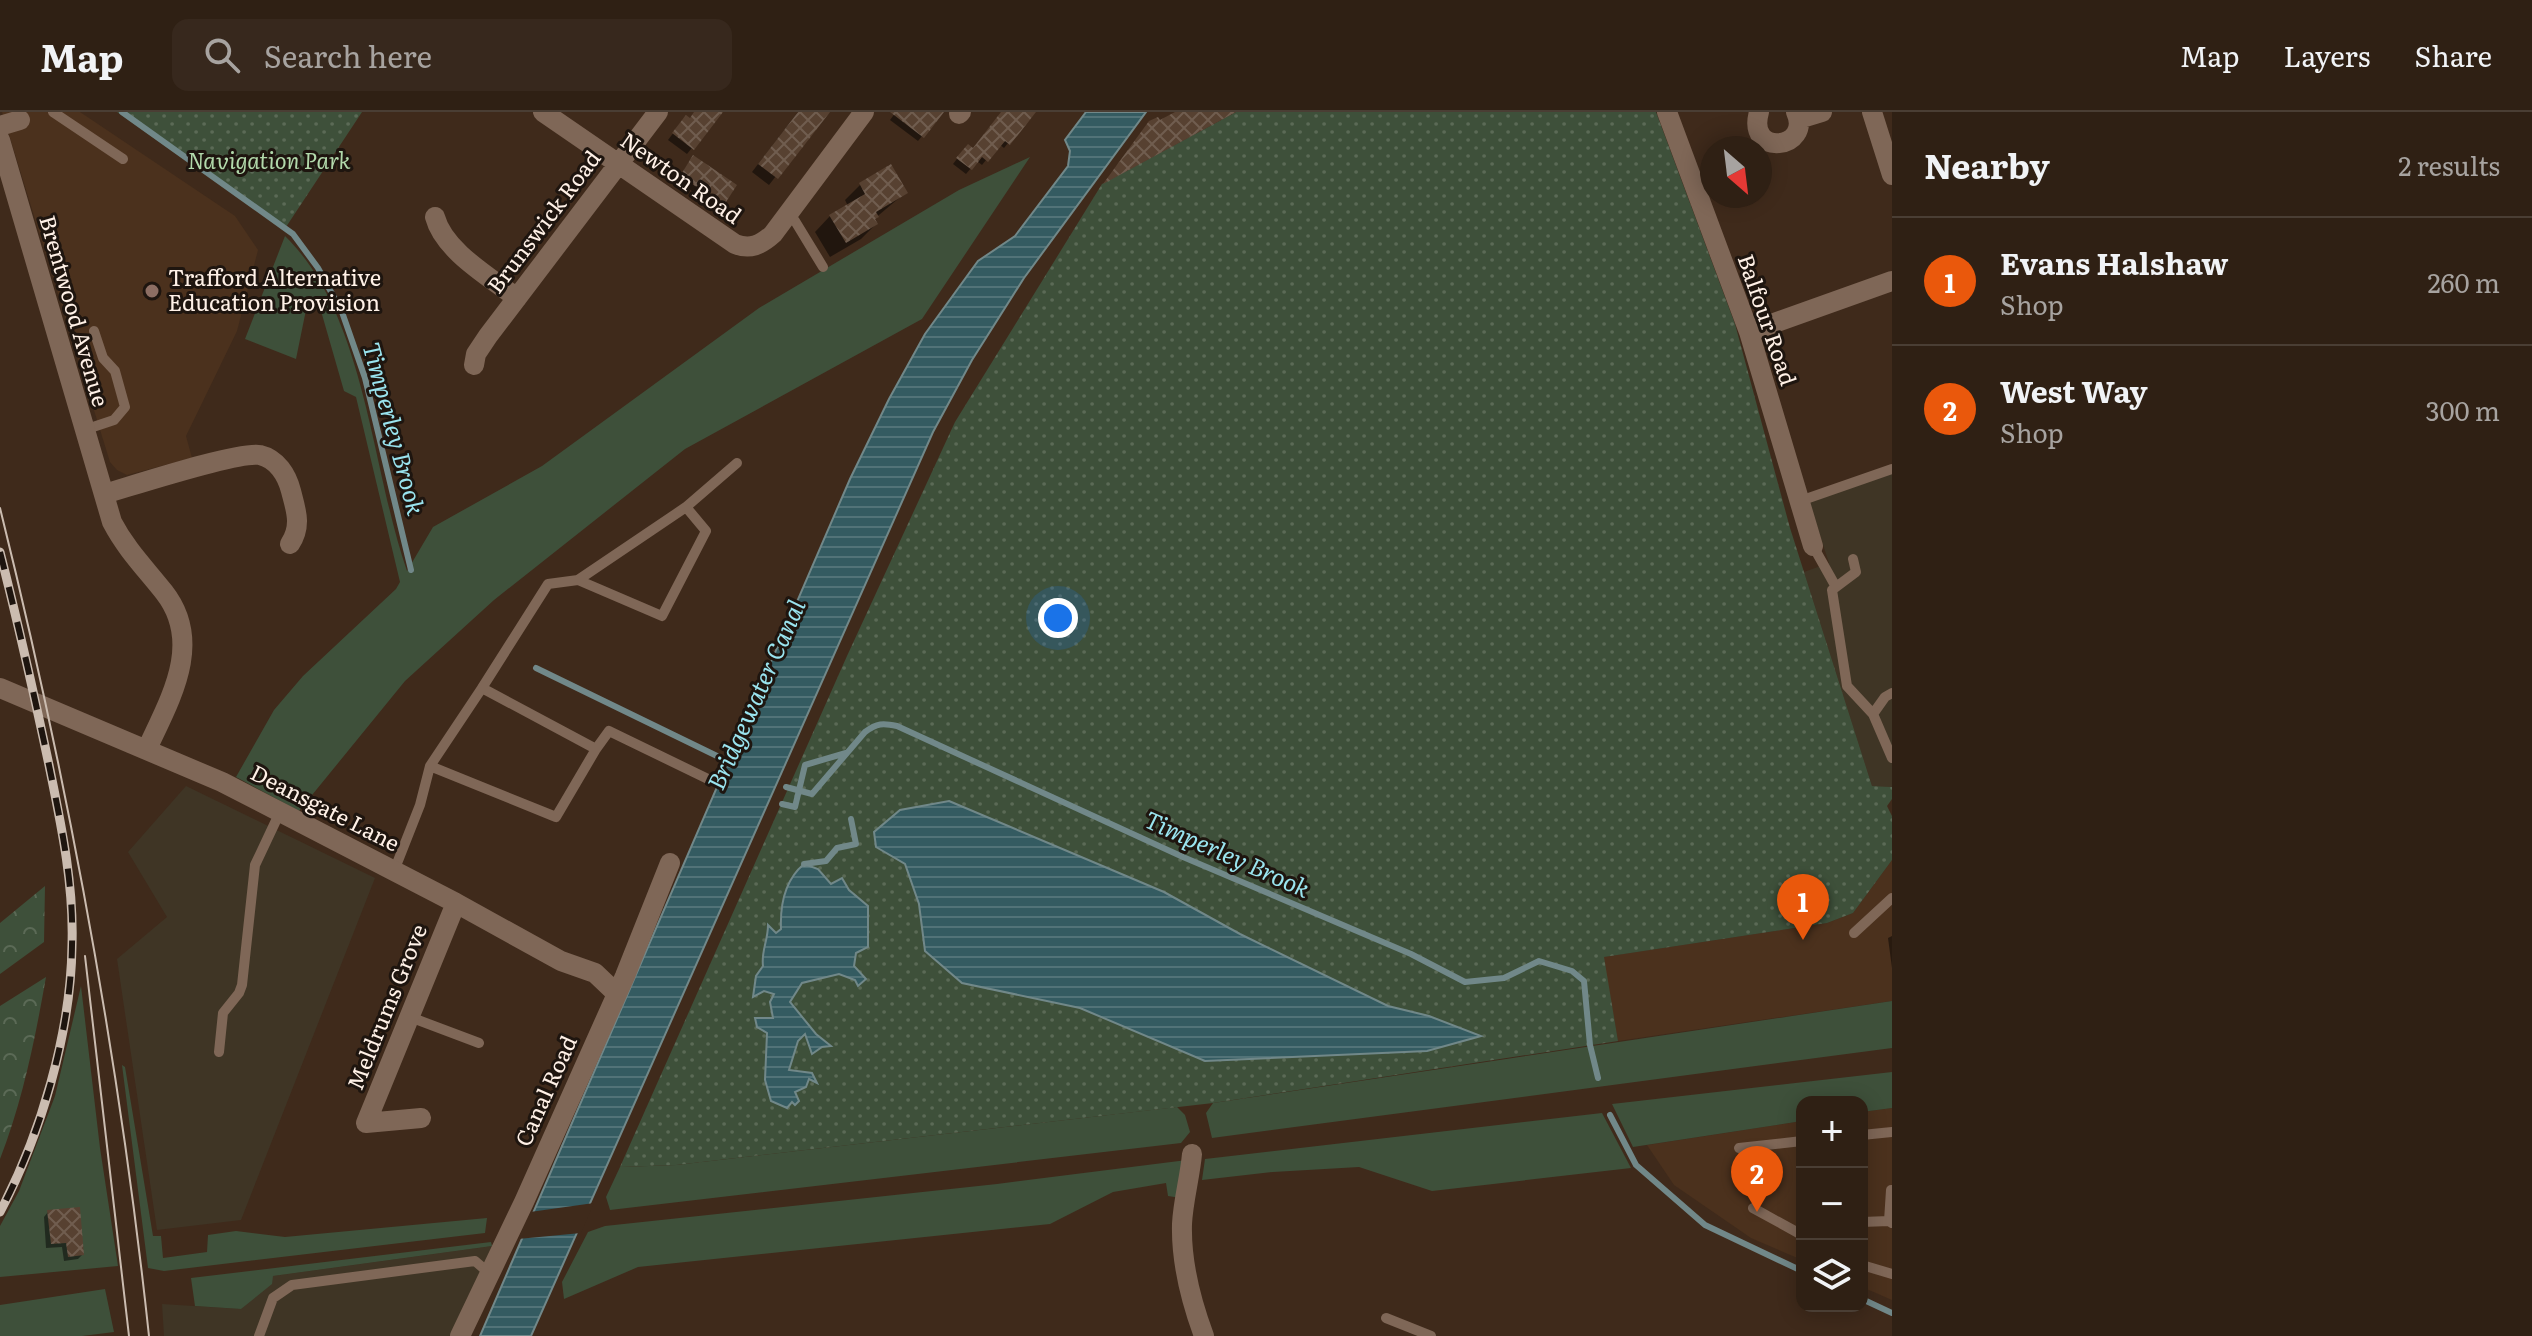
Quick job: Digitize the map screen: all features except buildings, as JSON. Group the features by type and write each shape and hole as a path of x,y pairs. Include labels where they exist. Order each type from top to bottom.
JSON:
{"street":[{"name":"Newton Road","path":"543,112 735,244 755,246 766,241 787,214"},
{"name":"Brunswick Road","path":"474,365 480,347 658,112"},
{"path":"787,214 864,112"},
{"name":"Balfour Road","path":"1667,112 1749,332 1813,546"},
{"path":"1759,112 1756,122 1759,134 1768,142 1779,144 1790,140 1798,130 1797,115 1822,112"},
{"path":"1872,112 1892,175"},
{"name":"Brentwood Avenue","path":"0,140 112,522 129,552 171,603 182,636 184,647 180,674 147,749"},
{"path":"435,217 438,230 448,243 517,298"},
{"path":"1749,332 1892,281"},
{"path":"104,494 226,461 261,455 278,465 289,482 298,523 290,544"},
{"name":"Deansgate Lane","path":"0,688 222,782 561,961 595,973 616,993"},
{"name":"Canal Road","path":"460,1336 625,976 670,863"},
{"name":"Meldrums Grove","path":"421,1118 366,1123 456,903"},
{"path":"1192,1154 1182,1222 1183,1252 1196,1316 1204,1336"}],"lane":[{"path":"53,112 123,159"},
{"path":"787,214 795,221 823,267"},
{"path":"84,430 114,420 125,402 115,371 103,358 94,331"},
{"path":"394,871 420,805 430,766 548,584 578,580 686,507 737,463"},
{"path":"1800,501 1892,469"},
{"path":"578,580 662,616 706,531 686,507"},
{"path":"1813,546 1836,587"},
{"path":"1853,559 1856,572 1832,590 1847,686 1873,714 1892,758"},
{"path":"482,688 596,749"},
{"path":"1873,714 1885,697 1892,693"},
{"path":"430,766 556,817 609,731 710,780"},
{"path":"219,1052 223,1013 242,985 255,865 280,812"},
{"path":"1854,933 1892,898"},
{"path":"410,1017 479,1043"},
{"path":"1868,1134 1892,1132"},
{"path":"1739,1148 1796,1142"},
{"path":"1868,1222 1890,1222 1891,1190"},
{"path":"1753,1208 1796,1232"},
{"path":"259,1336 273,1298 292,1285 475,1261 489,1273"},
{"path":"1868,1267 1892,1274"},
{"path":"1386,1318 1431,1336"}],"shaded area":[{"name":"Trafford Alternative Education Provision","path":"2,112 80,112 235,216 258,250 237,331 186,436 192,458 127,475 110,462"},
{"path":"1892,473 1892,787 1872,786 1804,572 1829,563 1809,502"},
{"path":"186,786 375,878 241,1220 157,1230 117,959 167,917 128,852"},
{"path":"1892,860 1892,1001 1618,1041 1603,957 1827,923 1853,913"},
{"path":"1892,1108 1892,1300 1868,1290 1868,1111"},
{"path":"1796,1122 1796,1257 1751,1238 1674,1185 1647,1145"},
{"path":"492,1246 452,1336 164,1336 162,1304 241,1309 273,1276"}],"green space":[{"name":"Navigation Park","path":"117,112 362,112 284,230"},
{"path":"1236,112 1656,112 1735,324 1790,528 1872,786 1892,787 1892,799 1887,806 1892,816 1892,860 1853,913 1827,923 1604,957 1618,1041 1213,1103 676,1165 620,1167 847,656 955,422 1102,184"},
{"path":"1030,157 922,319 685,449 494,600 405,681 299,811 236,777 274,710 303,676 400,582 356,397 344,391 321,311 307,305 296,359 245,339 285,236 312,269 333,307 350,350 407,571 433,527 542,466 759,308 959,190"},
{"path":"45,886 44,942 0,974 0,923"},
{"path":"46,977 22,1092 0,1159 0,1006"},
{"path":"81,986 118,1266 0,1277 0,1226 19,1191 55,1096"},
{"path":"1892,1001 1892,1048 1212,1138 1206,1113 1213,1103"},
{"path":"122,1065 125,1067 153,1236 161,1236 163,1258 207,1252 208,1235 236,1231 285,1237 487,1218 485,1233 164,1271 148,1268"},
{"path":"1892,1072 1892,1108 1868,1111 1868,1096 1796,1096 1796,1122 1633,1147 1612,1104"},
{"path":"1177,1107 1185,1115 1190,1132 1181,1143 610,1210 606,1197 620,1167 676,1165"},
{"path":"1602,1113 1631,1168 1432,1191 1359,1167 1202,1180 1205,1159"},
{"path":"1187,1160 1181,1198 1168,1196 1166,1183 1113,1192 1050,1224 638,1267 564,1299 562,1282 588,1232 605,1226 997,1184"},
{"path":"491,1242 492,1246 273,1276 272,1284 241,1309 195,1306 191,1278"},
{"path":"105,1289 114,1332 82,1336 0,1336 0,1305"}],"water":[{"name":"Bridgewater Canal","path":"1086,112 1146,112 1024,278 972,360 933,432 531,1336 480,1336 850,479 889,399 925,334 978,261 1015,236 1068,166 1070,151 1065,140"},
{"path":"949,801 1164,892 1240,934 1388,1006 1429,1016 1481,1036 1427,1051 1205,1061 1080,1008 962,983 925,951 919,904 905,864 876,847 874,832 900,810"},
{"path":"804,864 818,869 831,884 842,878 849,890 868,906 868,947 856,953 854,966 866,979 858,986 855,980 839,974 802,983 790,1002 816,1034 831,1046 822,1047 812,1054 805,1034 798,1041 789,1070 812,1073 817,1083 809,1079 806,1087 795,1092 799,1101 795,1105 792,1102 787,1108 771,1101 765,1080 767,1033 757,1027 755,1018 773,1018 770,1002 774,994 764,991 753,997 756,976 763,966 768,925 776,933 781,929 785,894 792,878"}],"pier":[{"path":"594,1203 581,1233 518,1239 530,1212"}],"waterway":[{"name":"Timperley Brook","path":"122,112 293,234 318,268 342,312 365,378 411,570"},
{"name":"Timperley Brook","path":"536,668 717,756"},
{"name":"Timperley Brook","path":"786,787 812,794 865,732 880,724 897,726 1183,857 1411,954 1465,982 1504,978 1539,961 1572,971 1584,981 1590,1045 1598,1078"},
{"path":"782,804 795,807 805,765 846,753"},
{"path":"804,864 826,861 837,848 856,844 851,819"},
{"name":"Timperley Brook","path":"1610,1115 1636,1165 1705,1225 1796,1268"},
{"name":"Timperley Brook","path":"1868,1302 1892,1313"}],"tram line":[{"path":"0,508 48,714 89,920 123,1127 149,1336"},
{"path":"85,956 129,1336"}],"railway":[{"path":"0,552 58,809 69,877 72,922 70,979 60,1048 41,1116 0,1212"}],"place":[{"name":"Trafford Alternative Education Provision","path":"152,291"},
{"name":"Evans Halshaw","path":"1803,940"},
{"name":"West Way","path":"1757,1212"}]}
